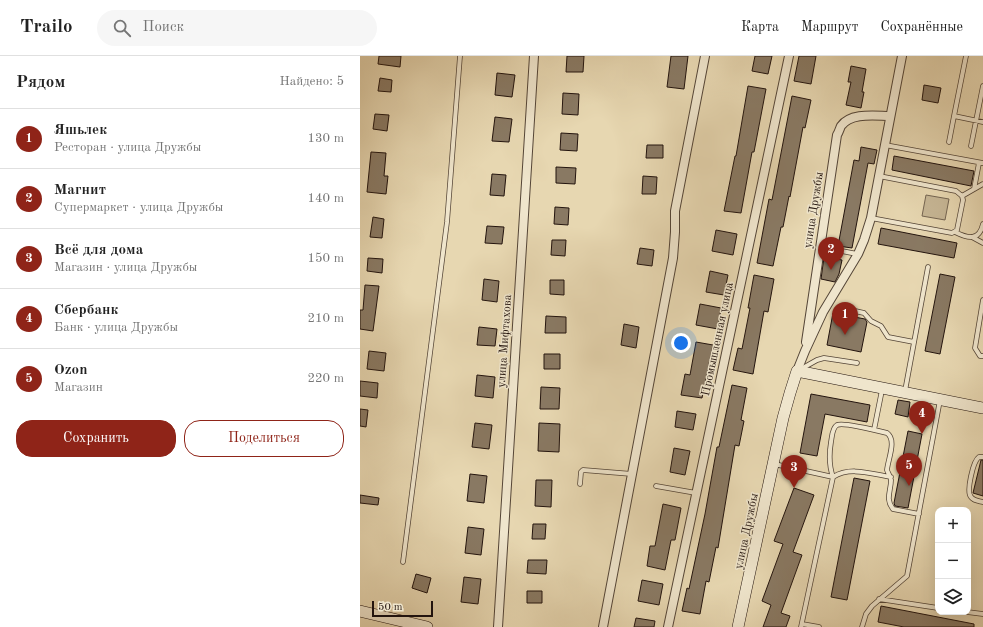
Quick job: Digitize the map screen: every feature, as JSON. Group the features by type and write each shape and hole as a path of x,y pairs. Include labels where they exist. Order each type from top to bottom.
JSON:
{"street":[{"name":"улица Мифтахова","path":"498,627 534,56"},
{"path":"603,627 673,258 675,211 696,109 705,56"},
{"name":"Промышленная улица","path":"668,627 789,56"},
{"name":"улица Дружбы","path":"738,627 783,418 797,371 826,306 858,254 871,218 902,56"},
{"name":"улица Дружбы","path":"805,351 837,135 845,121 852,118 890,116"},
{"path":"797,371 983,408"},
{"path":"360,611 426,627"}],"lane":[{"path":"404,562 447,222 460,56"},
{"path":"949,142 966,56"},
{"path":"971,146 983,86"},
{"path":"954,116 983,122"},
{"path":"885,145 981,163 974,189"},
{"path":"879,176 956,191 962,196 963,200 958,226 955,232"},
{"path":"962,196 983,184"},
{"path":"871,218 952,233 955,232 983,243"},
{"path":"972,238 982,230 983,224"},
{"path":"820,247 858,254"},
{"path":"904,392 928,267"},
{"path":"983,300 975,348 980,356 983,356"},
{"path":"846,308 864,313 871,321 881,326 888,337 914,342"},
{"path":"797,371 817,360 824,358 857,363"},
{"path":"874,430 882,388"},
{"path":"862,627 866,614 872,606 907,576 940,400"},
{"path":"819,627 802,625 833,477 830,455 834,428 842,424 887,433 892,438 887,470 891,477 888,500 893,509 919,514"},
{"path":"983,457 979,457 974,462 969,491 974,500 983,502"},
{"path":"773,464 833,477 842,472 855,470 891,477"},
{"path":"580,484 581,472 583,470 632,474"},
{"path":"656,486 696,494"},
{"path":"879,599 935,608"},
{"path":"971,612 983,614"}],"shaded area":[{"path":"926,195 949,199 945,220 922,216"}],"building":[{"path":"379,56 401,56 400,67 378,64"},
{"path":"567,56 584,56 583,72 566,72"},
{"path":"671,56 688,56 684,89 667,87"},
{"path":"755,56 772,56 768,74 752,71"},
{"path":"799,56 816,56 811,84 794,81"},
{"path":"851,66 866,69 861,108 846,105 851,82 848,82"},
{"path":"497,73 515,75 512,97 495,95"},
{"path":"380,78 392,80 391,92 378,91"},
{"path":"924,85 941,88 938,103 922,100"},
{"path":"748,86 766,89 754,152 752,152 741,213 724,211 736,156"},
{"path":"563,93 579,94 578,115 562,114"},
{"path":"792,96 811,100 805,128 803,127 790,197 789,196 783,227 781,227 773,266 757,263 769,199 772,200"},
{"path":"375,114 389,115 387,131 373,129"},
{"path":"495,117 512,119 509,142 492,141"},
{"path":"561,133 578,134 577,151 560,150"},
{"path":"647,145 663,145 663,158 646,158"},
{"path":"861,147 877,150 874,164 868,163 852,248 838,246 854,160 859,161"},
{"path":"371,152 386,153 384,176 388,176 386,194 367,192"},
{"path":"894,156 974,171 971,186 892,170"},
{"path":"556,167 576,168 575,184 556,183"},
{"path":"492,174 506,175 504,196 490,195"},
{"path":"643,176 657,177 656,194 642,194"},
{"path":"555,207 569,208 568,225 554,224"},
{"path":"373,217 384,219 382,238 370,237"},
{"path":"487,226 504,227 502,244 485,243"},
{"path":"881,228 957,243 954,258 878,244"},
{"path":"716,230 737,234 733,255 712,251"},
{"path":"552,240 566,240 565,256 551,255"},
{"path":"640,248 654,250 652,266 637,264"},
{"path":"824,257 842,260 839,274 835,282 821,279"},
{"path":"368,258 383,259 382,273 367,271"},
{"path":"710,271 728,275 724,295 706,292"},
{"path":"940,274 955,277 940,354 925,351"},
{"path":"754,275 774,279 768,312 764,311 753,374 733,370 738,348 742,349 750,308 748,308"},
{"path":"484,279 499,281 497,302 482,300"},
{"path":"550,280 564,280 564,295 550,294"},
{"path":"365,285 379,286 373,331 360,329 360,310 363,310"},
{"path":"700,304 721,308 718,329 696,325"},
{"path":"833,313 865,319 867,322 861,352 827,345"},
{"path":"546,316 566,317 566,333 545,333"},
{"path":"624,324 639,327 636,348 621,345"},
{"path":"479,327 497,329 495,346 477,345"},
{"path":"696,342 713,345 702,398 681,395 685,374 690,375"},
{"path":"369,351 386,353 384,371 367,369"},
{"path":"544,354 560,354 560,369 544,369"},
{"path":"477,375 495,377 493,398 475,396"},
{"path":"360,381 378,383 377,398 360,396"},
{"path":"732,385 747,388 741,420 744,421 739,446 735,445 718,548 716,547 709,582 706,581 700,614 682,611 687,588 689,589 717,447 719,447"},
{"path":"541,387 560,388 559,409 540,409"},
{"path":"811,394 870,405 867,422 825,414 817,456 800,453"},
{"path":"898,400 910,402 908,417 895,414"},
{"path":"360,409 368,410 366,427 360,426"},
{"path":"677,411 696,414 693,430 675,427"},
{"path":"475,423 492,425 489,449 472,447"},
{"path":"539,423 560,424 559,452 538,451"},
{"path":"908,431 922,434 908,508 895,506 894,503"},
{"path":"674,448 690,451 685,475 670,472"},
{"path":"981,460 983,460 983,496 973,493"},
{"path":"470,474 487,476 484,503 467,501"},
{"path":"854,478 870,481 847,600 831,597"},
{"path":"536,480 552,480 551,507 535,506"},
{"path":"794,488 814,495 793,552 802,555 781,613 790,616 786,627 763,627 771,605 762,601 783,544 774,541"},
{"path":"360,495 379,498 378,505 360,503"},
{"path":"663,504 681,508 675,540 671,540 665,570 647,566 650,546 655,546"},
{"path":"533,524 546,524 545,539 532,539"},
{"path":"468,527 484,529 481,555 465,553"},
{"path":"528,560 547,560 546,574 527,573"},
{"path":"416,574 431,578 427,593 412,588"},
{"path":"464,577 481,579 478,604 461,602"},
{"path":"642,580 663,584 659,605 638,601"},
{"path":"527,591 542,591 542,603 527,603"},
{"path":"881,606 974,624 974,627 904,627 878,622"},
{"path":"636,618 655,621 654,627 634,627"}],"place":[{"name":"Магнит","path":"831,270"},
{"name":"Яшьлек","path":"845,335"},
{"name":"Сбербанк","path":"922,434"},
{"name":"Ozon","path":"909,486"},
{"name":"Всё для дома","path":"794,488"}]}
